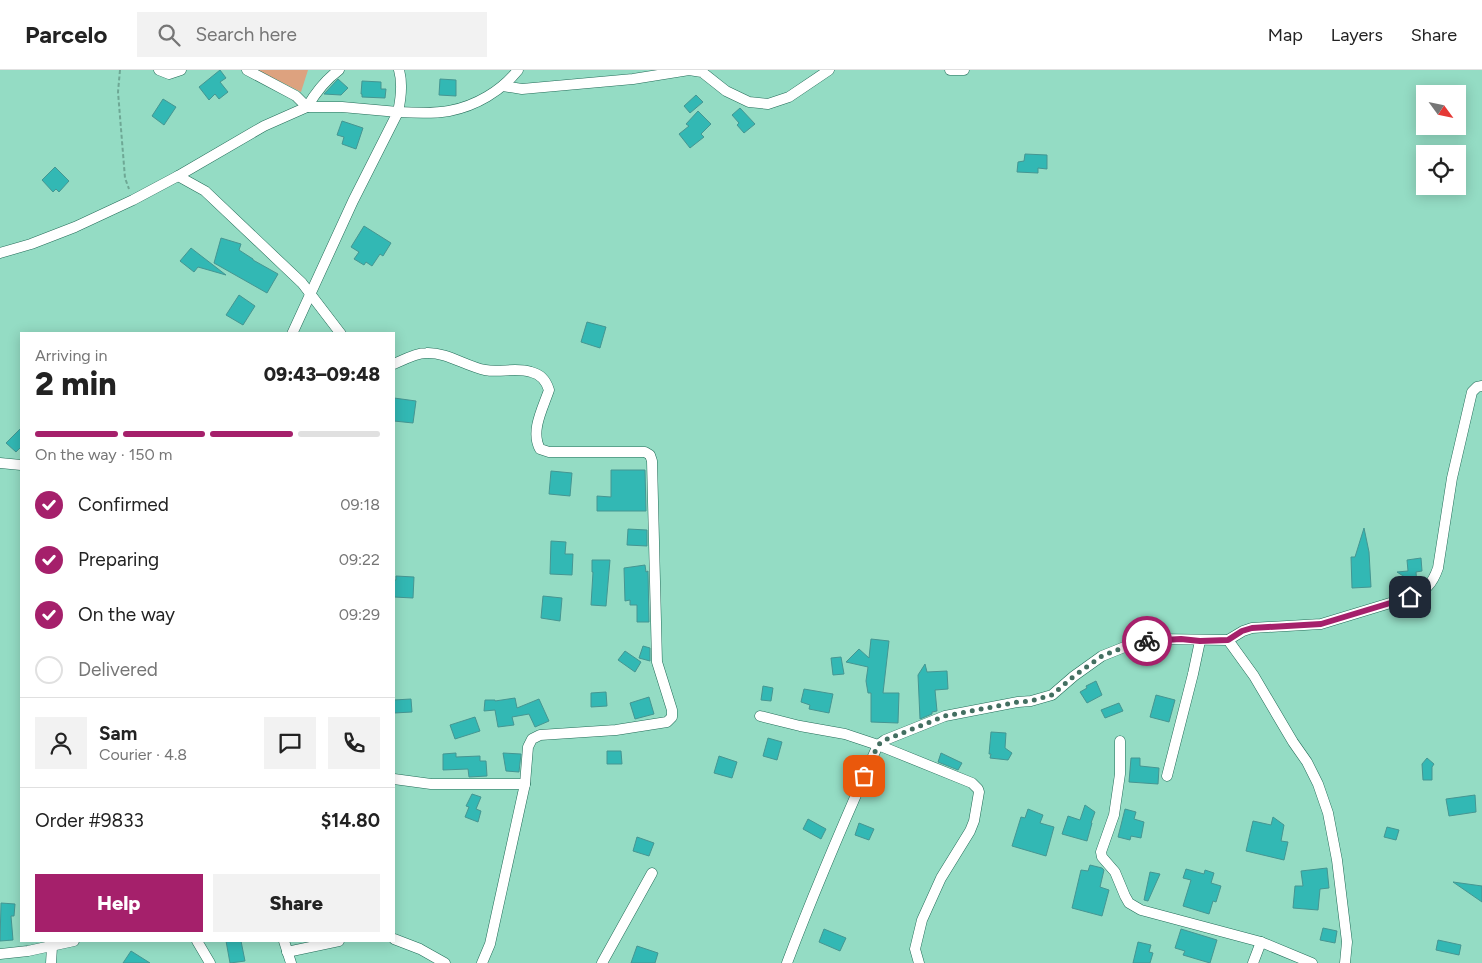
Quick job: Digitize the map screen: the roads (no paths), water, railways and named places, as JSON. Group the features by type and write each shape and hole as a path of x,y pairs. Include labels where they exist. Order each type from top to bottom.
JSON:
{"street":[{"path":"159,70 169,74 182,70"},
{"path":"247,70 296,96 307,107"},
{"path":"307,107 316,92 329,77 339,70"},
{"path":"293,332 353,201 398,112 401,99 401,77 399,70"},
{"path":"0,253 31,244 75,227 133,200 264,126 307,107 419,113 449,111 474,104 502,86 518,70"},
{"path":"502,86 522,89 633,79 690,70 702,72 726,91 749,102 768,104 789,97 829,70"},
{"path":"950,70 964,70"},
{"path":"178,176 205,191 302,283 339,332"},
{"path":"395,364 424,352 438,353 485,370 500,371 513,369 531,372 541,376 547,383 549,390 536,431 536,442 540,449 549,452 645,452 650,455 657,662 672,710 672,717 667,722 616,730 540,736 532,739 528,746 525,784 490,944 482,963"},
{"path":"787,963 878,745 885,740 945,716 1031,701 1052,695 1096,660 1137,642 1155,639 1228,640 1242,631 1252,628 1321,624 1410,597 1423,591 1434,581 1438,568 1452,478 1472,392 1477,387 1482,386"},
{"path":"0,463 20,465"},
{"path":"1228,640 1254,676 1307,762 1318,784 1328,813 1337,860 1347,942 1345,963"},
{"path":"1167,776 1200,641"},
{"path":"760,716 845,734 878,745 972,783 978,789 974,821 970,831 941,878 922,920 915,949 919,963"},
{"path":"1120,741 1120,774 1114,815 1101,852 1102,857 1115,872 1124,896 1142,910 1261,942 1312,963"},
{"path":"395,779 431,784 525,784"},
{"path":"602,963 652,873"},
{"path":"395,939 420,949 445,963"},
{"path":"0,954 28,952 70,942"},
{"path":"198,942 210,963"},
{"path":"284,942 291,963"},
{"path":"287,952 334,942"},
{"path":"1253,963 1261,942"},
{"path":"52,947 52,963"}]}
